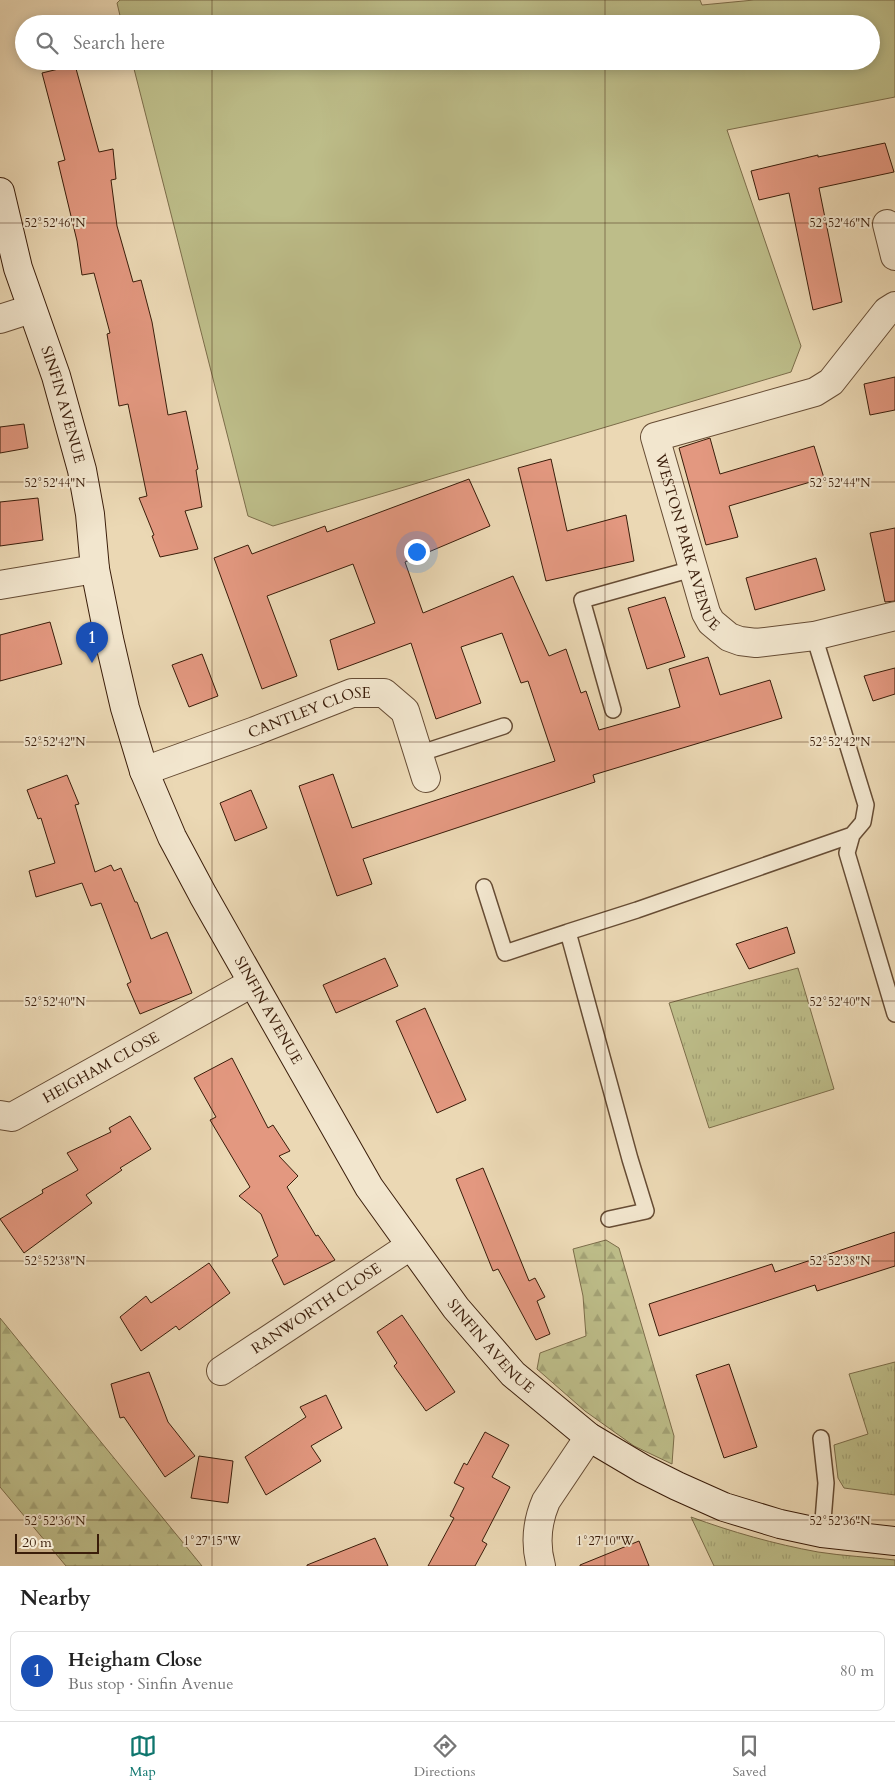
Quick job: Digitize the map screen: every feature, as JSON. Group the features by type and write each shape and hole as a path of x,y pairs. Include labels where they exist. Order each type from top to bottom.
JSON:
{"street":[{"name":"SINFIN AVENUE","path":"0,192 18,268 56,376 82,470 90,514 95,568 125,708 144,771 172,837 252,983 370,1187 410,1246 456,1308 513,1374 589,1437 642,1469 724,1507 780,1524 822,1533 895,1541"},
{"path":"887,224 895,256"},
{"name":"WESTON PARK AVENUE","path":"895,306 887,311 831,382 815,392 655,437 706,613 712,622 729,637 740,641 756,643 814,636 895,616"},
{"path":"0,319 31,309"},
{"path":"0,586 95,568"},
{"name":"CANTLEY CLOSE","path":"144,771 255,731 352,693 384,693 404,710 422,766"},
{"name":"HEIGHAM CLOSE","path":"0,1115 12,1116 252,983"},
{"name":"RANWORTH CLOSE","path":"220,1371 410,1246"},
{"path":"541,1566 537,1543 538,1522 542,1511 546,1501 589,1437"}],"lane":[{"path":"613,710 582,600 692,568"},
{"path":"814,636 866,805 863,822 852,835 848,853 895,1014"},
{"path":"422,766 504,726"},
{"path":"484,887 505,954 852,835"},
{"path":"568,932 646,1211 610,1219"},
{"path":"822,1438 826,1483 822,1533"}],"green space":[{"path":"120,0 700,0 702,5 754,0 895,0 895,97 727,130 801,346 791,372 273,526 248,516 134,70 880,70 880,15 120,15 117,3"},
{"path":"798,968 834,1089 709,1128 669,1003"},
{"path":"606,1240 619,1248 674,1436 672,1464 634,1446 585,1411 537,1369 540,1353 586,1336 583,1296 573,1249"},
{"path":"0,1318 202,1566 66,1566 0,1487"},
{"path":"895,1362 895,1495 844,1488 838,1478 834,1445 868,1434 849,1374"},
{"path":"691,1517 753,1537 802,1549 837,1555 895,1560 895,1566 714,1566"}],"building":[{"path":"54,70 76,70 99,152 113,149 116,179 111,180 117,226 133,282 141,280 152,322 168,415 186,411 198,469 196,470 202,507 185,511 198,549 160,557 152,536 154,535 139,498 147,496 128,404 119,406 107,334 110,333 94,273 82,275 77,241 58,162 65,160 42,73"},
{"path":"885,143 894,172 819,188 842,302 813,310 789,193 759,200 751,171 818,155 818,157"},
{"path":"895,377 895,410 870,415 864,384"},
{"path":"24,424 28,448 0,453 0,427"},
{"path":"710,438 720,474 814,446 824,478 729,506 738,537 706,545 679,448"},
{"path":"551,459 567,531 626,515 634,561 546,581 518,468"},
{"path":"469,479 490,526 405,562 423,613 513,576 549,656 566,649 581,693 586,691 599,730 680,707 669,669 708,657 720,695 770,680 782,718 593,775 595,782 363,859 372,884 337,896 299,786 333,774 352,828 555,761 528,681 521,683 502,633 461,647 481,703 436,719 411,643 338,670 330,640 375,623 353,564 267,596 297,676 262,689 214,558 248,545 252,554 325,526 327,532"},
{"path":"38,498 43,540 0,546 0,502"},
{"path":"895,528 895,601 885,602 870,533"},
{"path":"816,558 825,590 755,610 746,578"},
{"path":"665,597 685,657 647,669 628,608"},
{"path":"50,622 62,664 0,681 0,635"},
{"path":"202,654 218,696 189,707 172,665"},
{"path":"895,668 895,694 873,701 864,676"},
{"path":"67,775 79,804 75,805 95,872 111,865 114,871 121,868 135,902 137,902 151,939 167,932 192,993 140,1014 127,984 131,982 101,903 91,906 82,883 36,897 29,871 55,863 41,818 38,819 27,790"},
{"path":"251,790 267,828 235,841 220,803"},
{"path":"787,927 795,953 749,969 736,944"},
{"path":"385,958 398,986 336,1013 323,985"},
{"path":"425,1008 466,1100 437,1113 396,1021"},
{"path":"232,1058 268,1128 273,1125 290,1151 279,1156 298,1176 287,1187 316,1236 318,1235 335,1260 284,1285 272,1260 278,1256 261,1214 239,1196 250,1187 210,1120 216,1117 194,1078"},
{"path":"130,1116 151,1149 120,1168 122,1170 86,1195 92,1203 24,1253 0,1219 43,1193 42,1190 78,1170 67,1153 111,1132 109,1128"},
{"path":"483,1168 529,1281 535,1278 545,1297 537,1301 550,1334 536,1340 498,1269 493,1271 456,1179"},
{"path":"895,1232 895,1266 817,1291 815,1285 659,1336 649,1304 772,1264 775,1272"},
{"path":"209,1263 230,1293 179,1330 176,1326 141,1351 120,1317 146,1296 151,1303"},
{"path":"402,1315 455,1392 426,1411 394,1366 397,1363 377,1332"},
{"path":"729,1364 757,1447 724,1458 696,1375"},
{"path":"149,1372 168,1422 195,1456 165,1477 124,1417 120,1418 111,1384"},
{"path":"326,1395 342,1428 311,1446 321,1461 266,1495 245,1457 306,1417 300,1407"},
{"path":"485,1432 509,1445 492,1477 510,1487 482,1541 487,1544 475,1566 428,1566 454,1518 450,1516 464,1488 454,1483 464,1463 467,1465"},
{"path":"199,1456 233,1461 228,1503 191,1498"},
{"path":"375,1538 388,1566 307,1566 307,1565"},
{"path":"639,1541 649,1566 580,1566 580,1565"}],"place":[{"name":"Heigham Close","path":"92,663"}]}
